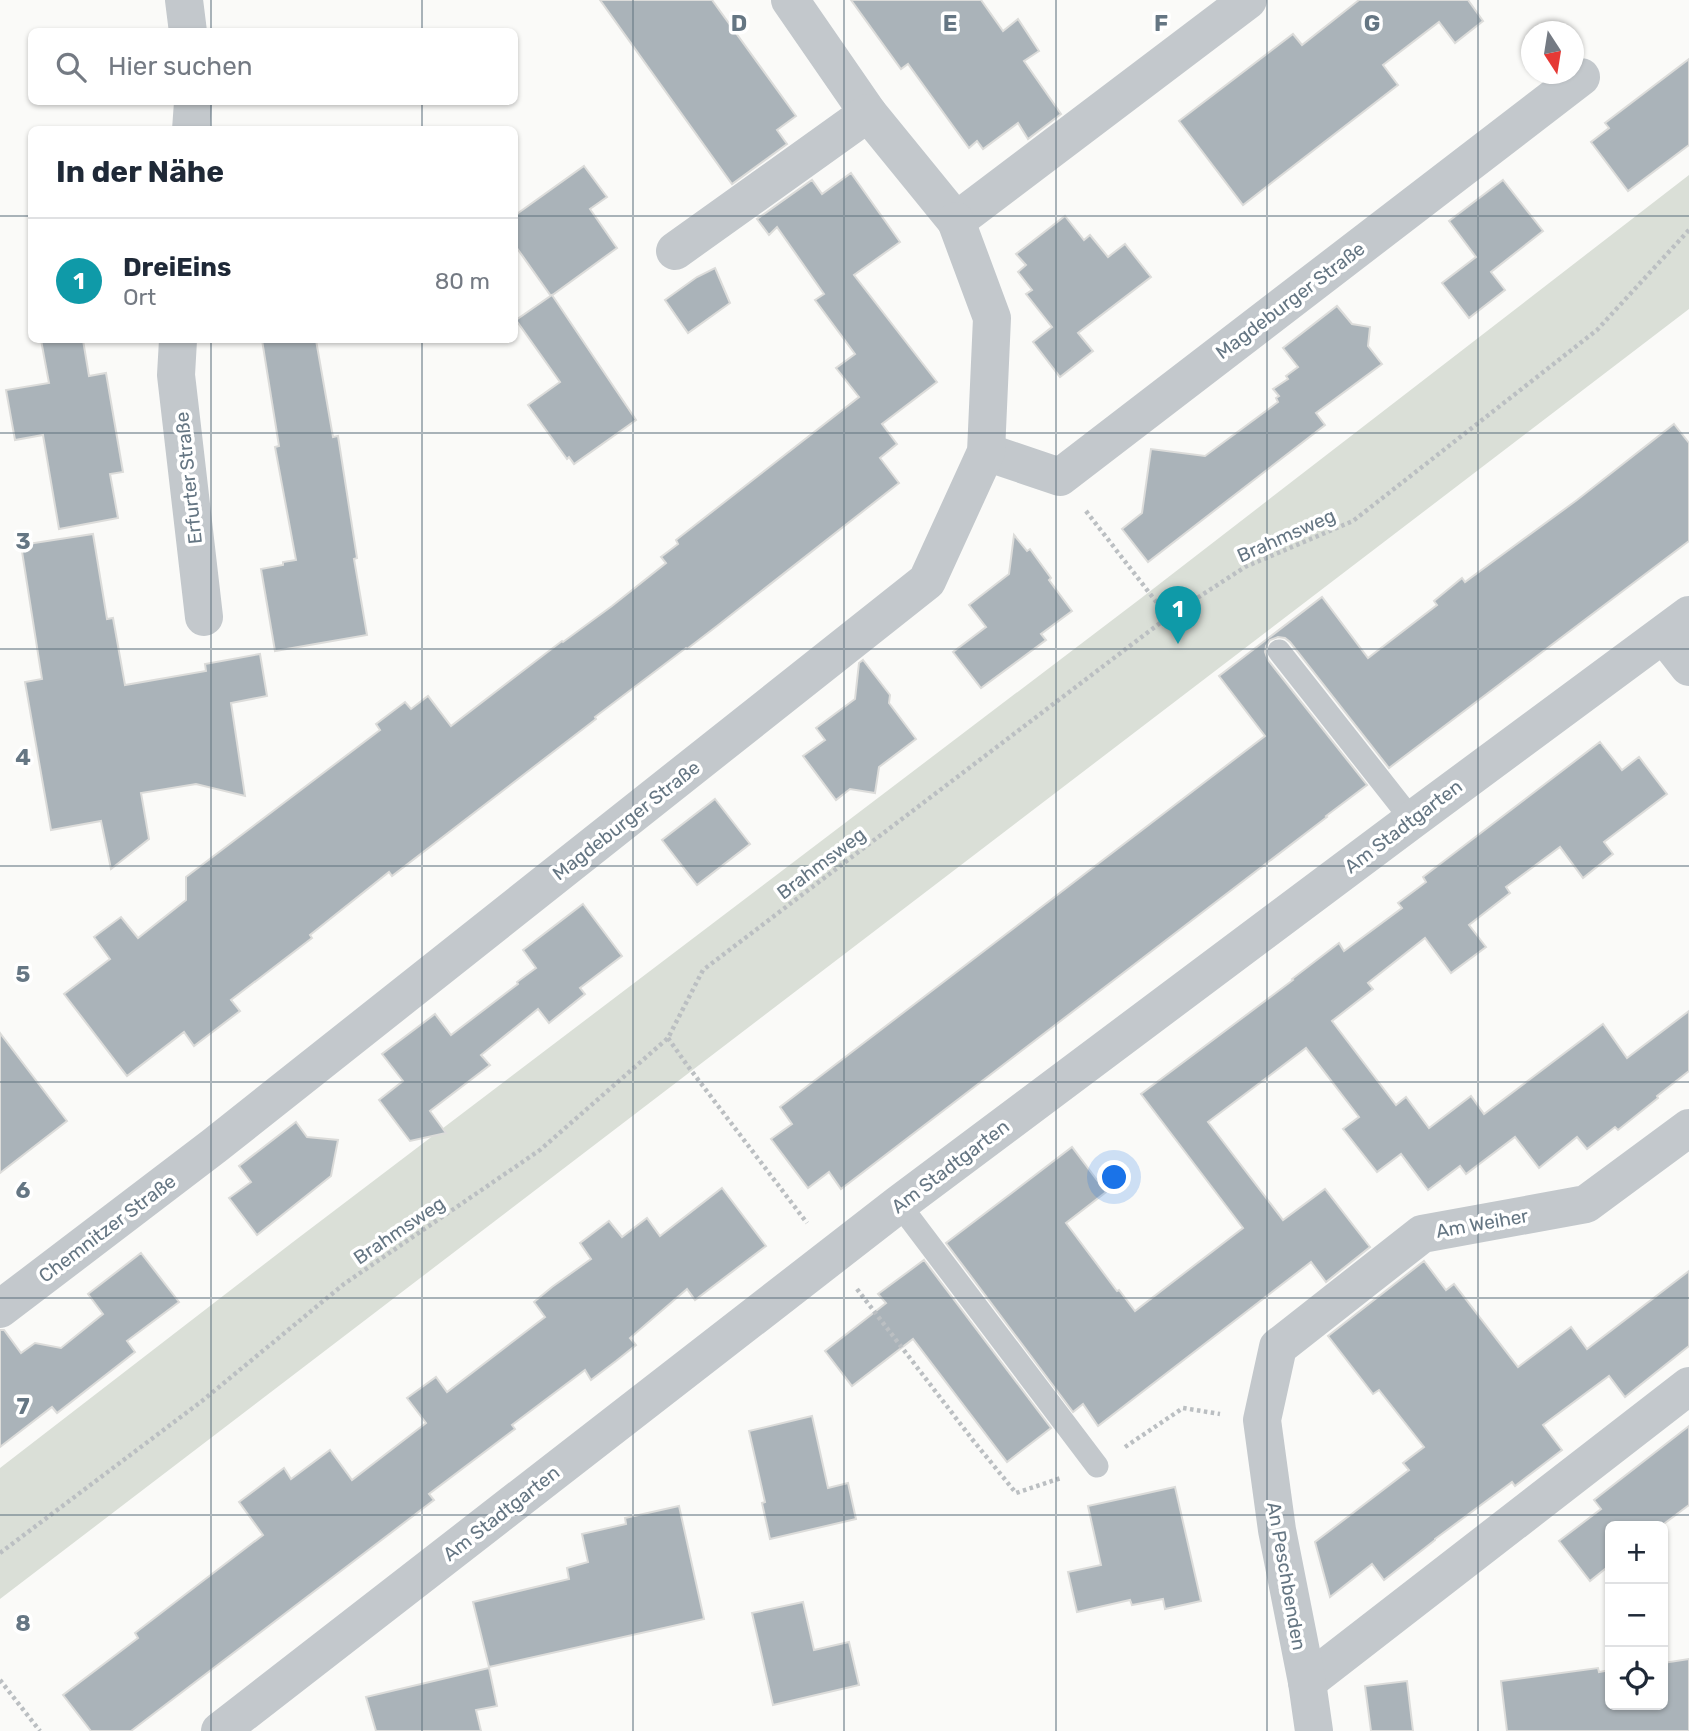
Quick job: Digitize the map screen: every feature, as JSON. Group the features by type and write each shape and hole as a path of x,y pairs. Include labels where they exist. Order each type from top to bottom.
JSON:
{"street":[{"path":"184,0 188,28"},
{"name":"Magdeburger Straße","path":"215,1146 927,581 986,452 992,318 956,221 868,113 789,0"},
{"path":"956,221 1248,0"},
{"name":"Magdeburger Straße","path":"1060,477 1572,84"},
{"path":"191,126 193,105"},
{"path":"675,251 868,113"},
{"name":"Erfurter Straße","path":"178,343 176,375 204,617"},
{"path":"986,452 1060,477"},
{"path":"1676,625 1689,667"},
{"name":"Am Stadtgarten","path":"220,1731 899,1204 1676,625"},
{"name":"Am Weiher","path":"1262,1420 1278,1347 1422,1234 1586,1204 1689,1128"},
{"name":"Chemnitzer Straße","path":"0,1309 215,1146"},
{"path":"1307,1682 1689,1386"},
{"name":"An Peschbenden","path":"1262,1420 1277,1530 1314,1731"}],"lane":[{"path":"1279,651 1412,820"},
{"path":"899,1204 1097,1466"}],"path":[{"name":"Brahmsweg","path":"0,1553 202,1401 344,1284 540,1150 667,1038 703,970 1168,617 1245,567 1353,522 1597,330 1689,230"},
{"path":"1060,477 1168,617"},
{"path":"667,1038 1016,1493 1097,1466 1183,1408 1262,1420"},
{"path":"0,1680 40,1731"}],"shaded area":[{"path":"1689,175 1689,309 0,1599 0,1468 293,1242 1140,599"}],"building":[{"path":"600,0 712,0 796,116 777,130 787,144 732,184"},
{"path":"851,0 981,0 1003,31 1018,19 1039,51 1024,61 1061,114 1028,139 1018,123 983,149 977,141 969,148 908,64 901,69"},
{"path":"1359,0 1468,0 1483,21 1455,43 1439,22 1383,65 1398,85 1243,205 1179,121 1293,34 1302,45"},
{"path":"1689,59 1689,145 1628,191 1591,142 1609,128 1605,123"},
{"path":"584,166 607,197 590,209 617,248 551,296 518,250 518,213"},
{"path":"851,173 900,242 854,275 937,382 882,424 897,444 880,458 899,483 392,876 389,872 310,935 312,938 231,1000 240,1011 194,1046 184,1032 127,1076 64,994 110,959 94,937 121,917 138,938 186,900 186,877 380,730 376,724 405,702 411,709 428,696 451,726 666,563 661,557 678,544 676,540 859,397 836,368 855,354 815,300 824,294 777,227 769,235 757,219 812,180 822,194"},
{"path":"1503,180 1543,231 1491,272 1505,290 1469,318 1442,283 1476,257 1449,221"},
{"path":"1065,216 1084,240 1090,235 1108,257 1125,244 1151,277 1078,333 1093,351 1060,377 1033,342 1052,327 1026,294 1032,290 1018,272 1026,265 1016,254"},
{"path":"715,268 730,303 688,333 665,300 697,277"},
{"path":"552,295 636,420 574,464 569,457 567,459 528,405 560,382 518,323 518,319"},
{"path":"1337,306 1352,324 1370,327 1368,346 1382,364 1316,413 1325,425 1148,562 1122,529 1142,513 1151,449 1205,456 1278,402 1276,398 1279,396 1273,389 1288,379 1286,376 1298,367 1283,348"},
{"path":"42,343 84,343 89,376 106,373 123,472 110,474 118,518 59,529 43,435 15,440 6,390 49,383"},
{"path":"262,343 317,343 333,437 338,436 367,635 275,651 261,569 296,560 275,447 279,446"},
{"path":"1674,424 1689,443 1689,541 1389,768 1290,642 1278,637 1270,640 1265,652 1268,660 1367,785 841,1189 829,1172 808,1188 771,1139 792,1124 780,1107 1265,736 1219,676 1322,597 1368,658 1437,605 1434,601 1462,578 1465,582 1577,500"},
{"path":"93,534 107,619 113,618 125,685 206,671 205,664 260,654 267,696 231,703 245,796 196,784 141,793 149,839 111,869 101,821 51,830 25,682 42,679 21,545"},
{"path":"1014,535 1027,551 1030,549 1072,611 1041,634 1046,640 981,688 953,652 986,627 969,605 1009,574"},
{"path":"863,660 890,695 889,703 916,739 879,767 875,793 850,789 836,800 803,756 825,740 816,728 855,699 859,663"},
{"path":"1600,742 1622,770 1639,757 1667,794 1604,842 1613,854 1583,878 1560,847 1506,887 1510,893 1469,925 1486,947 1451,973 1425,938 1368,983 1373,989 1332,1021 1396,1105 1406,1097 1429,1128 1471,1096 1484,1114 1603,1024 1627,1058 1689,1011 1689,1071 1618,1130 1615,1127 1587,1149 1577,1137 1539,1168 1515,1137 1466,1174 1460,1166 1428,1190 1401,1154 1377,1172 1343,1129 1359,1117 1306,1048 1208,1122 1283,1220 1325,1189 1370,1247 1326,1282 1311,1262 1098,1426 1083,1404 1073,1412 946,1243 1072,1147 1106,1192 1066,1223 1135,1311 1243,1228 1141,1094 1339,943 1344,951 1402,908 1398,903 1426,882 1423,877"},
{"path":"715,799 750,844 697,885 662,840"},
{"path":"583,904 622,956 580,988 585,994 549,1023 538,1009 481,1055 490,1065 430,1111 446,1133 410,1141 379,1100 403,1081 382,1054 435,1014 451,1035 536,968 523,950"},
{"path":"0,1033 67,1121 0,1173"},
{"path":"296,1122 307,1137 338,1140 331,1176 257,1235 229,1198 251,1182 239,1166"},
{"path":"722,1188 766,1246 695,1300 687,1289 630,1338 636,1345 616,1361 591,1380 585,1370 512,1425 515,1429 429,1494 434,1500 131,1731 91,1731 63,1695 138,1638 135,1633 263,1535 239,1502 284,1468 291,1479 330,1450 352,1480 426,1423 407,1398 436,1377 447,1392 545,1317 534,1302 591,1259 580,1243 609,1221 622,1237 647,1218 660,1236"},
{"path":"141,1253 179,1302 127,1341 135,1352 57,1413 52,1407 0,1447 0,1330 4,1330 21,1353 35,1343 61,1348 103,1314 88,1294"},
{"path":"924,1260 1051,1428 1007,1462 913,1339 852,1386 825,1351 886,1303 878,1294"},
{"path":"1424,1261 1446,1290 1454,1284 1518,1367 1571,1327 1587,1349 1689,1271 1689,1346 1625,1397 1609,1376 1543,1425 1562,1450 1515,1486 1512,1482 1384,1580 1372,1564 1330,1597 1315,1542 1409,1470 1403,1463 1424,1447 1379,1390 1373,1394 1328,1336"},
{"path":"812,1416 828,1488 848,1483 856,1519 770,1539 762,1503 765,1502 749,1431"},
{"path":"1689,1426 1689,1505 1668,1521 1605,1521 1605,1569 1590,1581 1559,1541 1601,1509 1594,1500"},
{"path":"1175,1487 1201,1601 1165,1609 1163,1599 1132,1605 1130,1600 1077,1612 1068,1572 1101,1565 1088,1506"},
{"path":"679,1506 704,1619 489,1667 473,1602 569,1579 567,1568 588,1562 582,1534 626,1524 625,1518"},
{"path":"803,1602 814,1650 849,1642 859,1685 773,1705 752,1613"},
{"path":"1689,1659 1689,1731 1507,1731 1501,1681 1598,1668 1599,1672 1605,1671 1605,1710 1668,1710 1668,1662"},
{"path":"489,1668 497,1706 476,1710 481,1731 376,1731 366,1697"},
{"path":"1407,1681 1413,1731 1371,1731 1365,1686"}],"place":[{"name":"DreiEins","path":"1178,644"}]}
